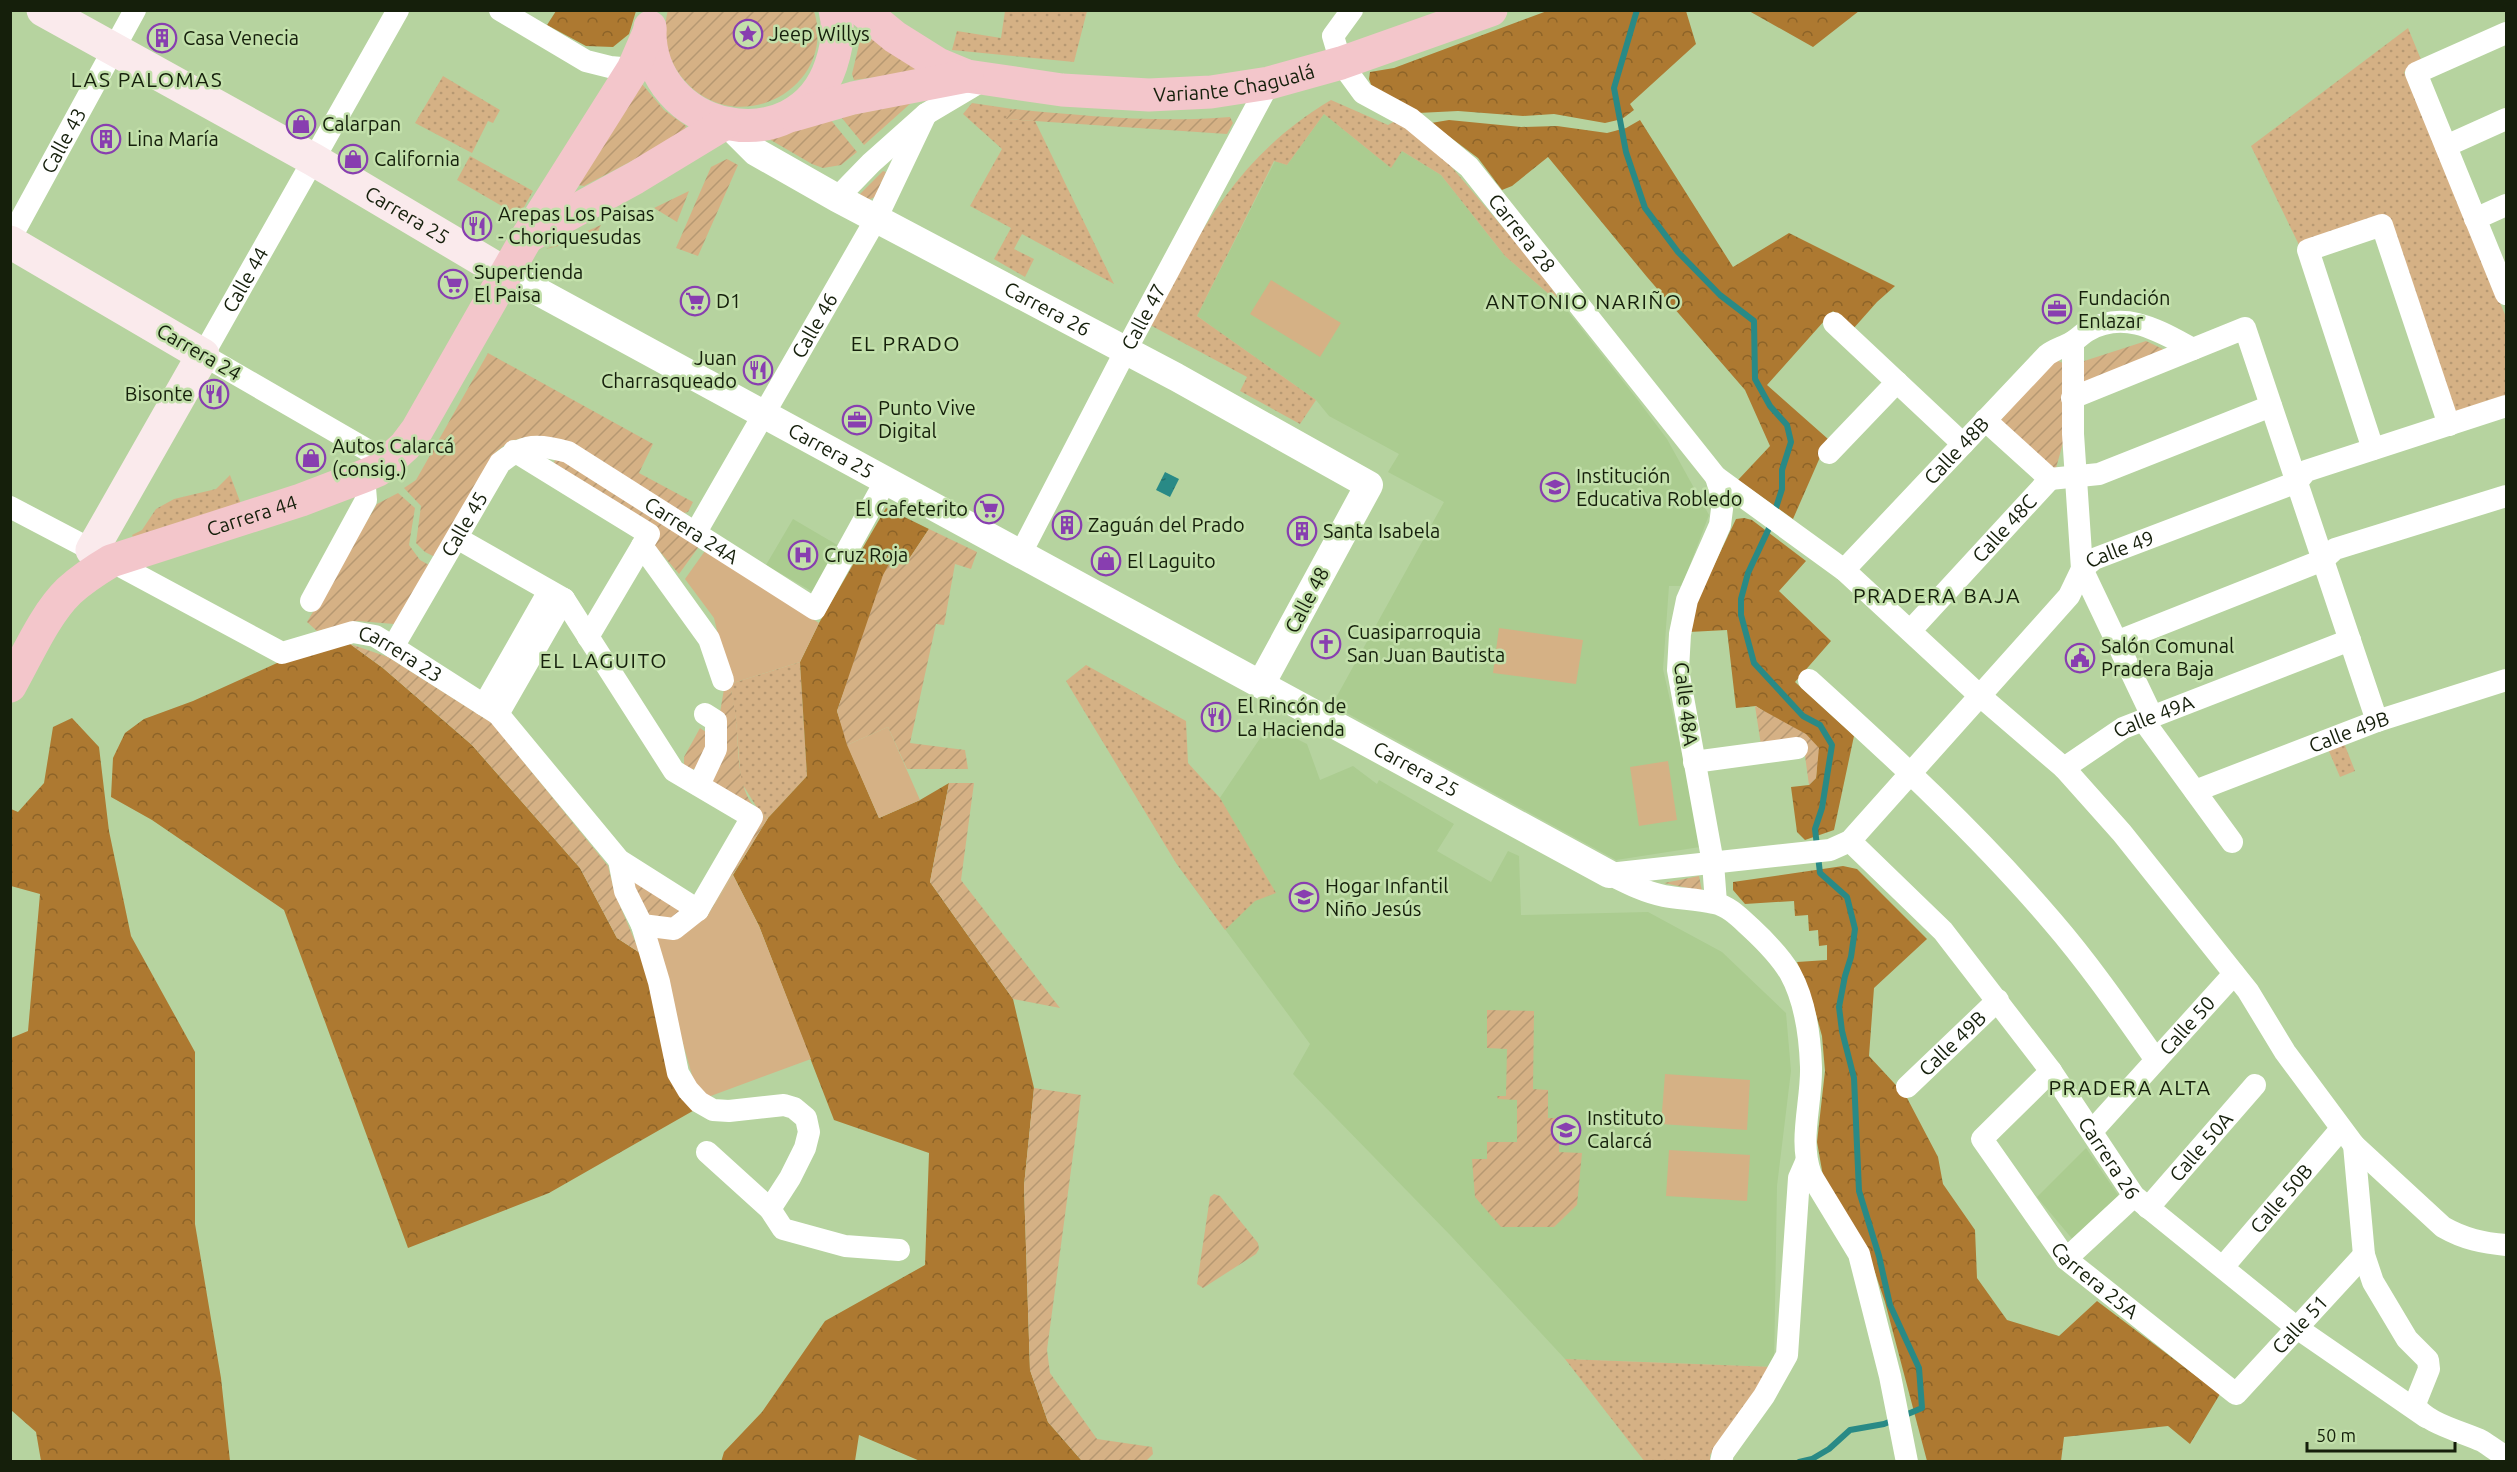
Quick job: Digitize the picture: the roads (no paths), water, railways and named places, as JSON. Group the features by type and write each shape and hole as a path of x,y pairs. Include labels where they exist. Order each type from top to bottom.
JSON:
{"highway":[{"path":"778,120 809,100 821,86 830,69 836,52 838,33 835,10"},
{"name":"Variante Chagualá","path":"862,10 895,36 938,64 976,77 1062,90 1149,95 1211,92 1269,83 1341,63 1491,10"},
{"path":"376,469 405,446 417,430 527,237 633,69 651,20"},
{"path":"651,20 656,66 665,83 690,109 706,118 727,125"},
{"name":"Variante Chagualá","path":"727,125 762,124 853,98 976,77"},
{"path":"527,237 727,125"},
{"name":"Carrera 44","path":"101,556 301,500 376,469"},
{"name":"Calle 44","path":"10,686 54,609 101,556"}],"main road":[{"name":"Carrera 25","path":"44,10 314,160 506,274"},
{"name":"Carrera 24","path":"10,241 203,355"},
{"name":"Calle 44","path":"101,556 203,355"}],"street":[{"name":"Calle 43","path":"10,241 135,10"},
{"name":"Calle 44","path":"203,355 398,10"},
{"path":"500,10 586,61 610,67 633,69"},
{"name":"Carrera 28","path":"1352,10 1333,36 1341,63 1364,93 1411,119 1469,167 1716,477"},
{"path":"2506,33 2416,73 2506,291"},
{"path":"837,198 871,163 926,114 976,77"},
{"name":"Calle 47","path":"1021,553 1126,350 1269,83"},
{"name":"Calle 46","path":"696,532 876,219 926,114"},
{"path":"2445,146 2506,119"},
{"name":"Carrera 26","path":"727,125 756,152 837,198 1126,350 1369,485"},
{"path":"2475,219 2506,205"},
{"path":"2373,449 2308,250 2382,225 2449,425"},
{"name":"Carrera 25","path":"506,274 1609,874"},
{"name":"Calle 48B","path":"1844,570 2047,355 2103,324 2126,321 2152,328 2193,349"},
{"path":"1834,322 1963,444"},
{"path":"2072,398 2245,328 2377,721"},
{"path":"2073,342 2072,398 2082,569 2116,642 2147,718 2232,842"},
{"name":"Carrera 24","path":"203,355 376,469"},
{"path":"1829,453 1897,382"},
{"path":"1985,420 2049,479 2099,474 2271,406"},
{"name":"Calle 49","path":"1841,846 2069,596 2082,569 2094,559 2297,482 2306,471 2506,406"},
{"name":"Carrera 24A","path":"514,451 533,446 548,446 568,452 814,609 886,480"},
{"name":"Carrera 24A","path":"514,451 645,540 709,639 723,680"},
{"name":"Calle 45","path":"393,647 501,463 514,451"},
{"path":"311,601 366,500 376,469"},
{"path":"1716,477 1844,570 1979,695 2064,768 2122,833 2248,992 2285,1052 2347,1137 2444,1227 2461,1237 2483,1243 2506,1245 2506,1230"},
{"name":"Calle 48A","path":"1716,477 1723,501 1720,525 1688,600 1680,634 1678,670 1713,863 1716,903"},
{"name":"Calle 48C","path":"1911,630 2049,479"},
{"name":"Calle 48","path":"1262,684 1369,485"},
{"path":"2116,642 2323,560 2335,549 2506,495"},
{"name":"Carrera 23","path":"10,507 282,653 353,632 375,636 491,710 619,860 699,910"},
{"path":"457,538 556,595 588,637 674,771 752,817 699,910 674,929 642,925"},
{"path":"588,637 645,540"},
{"path":"491,710 556,595"},
{"name":"Calle 49A","path":"2064,768 2122,728 2350,640"},
{"path":"1809,680 1911,771 1984,845 2054,922 2156,1060"},
{"name":"Calle 49B","path":"2195,791 2377,721 2506,680"},
{"path":"699,785 716,749 716,721 705,714"},
{"path":"1694,762 1797,748"},
{"path":"1609,874 1841,846"},
{"name":"Carrera 26","path":"1841,846 1942,931 2051,1071 2141,1202 2297,1328 2426,1417 2481,1441 2506,1457"},
{"path":"619,860 625,891 642,925 659,982 678,1073 688,1090 699,1102 713,1110 729,1111 784,1105 794,1108 806,1118 809,1132 805,1148 790,1178 770,1209"},
{"path":"1609,874 1637,888 1661,896 1716,903 1734,912 1768,944 1790,974 1809,1041 1811,1069 1805,1141 1806,1162 1811,1175 1859,1254 1890,1376 1906,1456"},
{"name":"Calle 50","path":"2092,1131 2234,974"},
{"name":"Calle 49B","path":"1907,1087 1998,1000"},
{"name":"Carrera 25A","path":"2051,1071 1982,1138 2066,1259 2236,1394"},
{"name":"Calle 50A","path":"2066,1259 2141,1202 2255,1085"},
{"path":"2347,1137 2364,1255 2373,1282 2407,1339 2428,1360 2429,1369 2415,1404 2426,1417"},
{"name":"Calle 50B","path":"2223,1267 2347,1137"},
{"path":"706,1152 770,1209 783,1229 845,1246 898,1250"},
{"path":"1721,1461 1723,1453 1764,1396 1787,1355 1799,1178 1806,1162"},
{"name":"Calle 51","path":"2236,1394 2364,1255"}],"water":[{"path":"1165,472 1179,479 1170,497 1156,490"}],"waterway":[{"path":"1637,10 1614,88 1626,152 1645,208 1678,252 1720,295 1754,321 1755,379 1770,406 1787,425 1791,442 1782,470 1782,489 1774,514"},
{"path":"1771,524 1748,573 1741,599 1741,615 1754,663 1803,716 1820,725 1832,745 1822,808 1815,829 1817,846"},
{"path":"1818,856 1820,873 1847,897 1855,929 1839,1007 1842,1031 1854,1078 1859,1191 1879,1256 1890,1305 1919,1368 1922,1408 1903,1416"},
{"path":"1799,1462 1812,1459 1829,1449 1850,1430 1894,1420"}],"place":[{"name":"Jeep Willys","path":"748,34"},
{"name":"Casa Venecia","path":"162,38"},
{"name":"Calarpan","path":"301,124"},
{"name":"Lina María","path":"106,139"},
{"name":"California","path":"353,159"},
{"name":"Arepas Los Paisas - Choriquesudas","path":"477,226"},
{"name":"Supertienda El Paisa","path":"453,284"},
{"name":"D1","path":"695,301"},
{"name":"Fundación Enlazar","path":"2057,309"},
{"name":"Juan Charrasqueado","path":"758,370"},
{"name":"Bisonte","path":"214,394"},
{"name":"Punto Vive Digital","path":"857,420"},
{"name":"Autos Calarcá (consig.)","path":"311,458"},
{"name":"Institución Educativa Robledo","path":"1555,487"},
{"name":"El Cafeterito","path":"989,509"},
{"name":"Zaguán del Prado","path":"1067,525"},
{"name":"Santa Isabela","path":"1302,531"},
{"name":"Cruz Roja","path":"803,555"},
{"name":"El Laguito","path":"1106,561"},
{"name":"Cuasiparroquia San Juan Bautista","path":"1326,644"},
{"name":"Salón Comunal Pradera Baja","path":"2080,658"},
{"name":"El Rincón de La Hacienda","path":"1216,717"},
{"name":"Hogar Infantil Niño Jesús","path":"1304,897"},
{"name":"Instituto Calarcá","path":"1566,1130"}],"district":[{"name":"LAS PALOMAS","path":"147,80"},
{"name":"ANTONIO NARIÑO","path":"1584,302"},
{"name":"EL PRADO","path":"906,344"},
{"name":"PRADERA BAJA","path":"1937,596"},
{"name":"EL LAGUITO","path":"604,661"},
{"name":"PRADERA ALTA","path":"2130,1088"}]}
